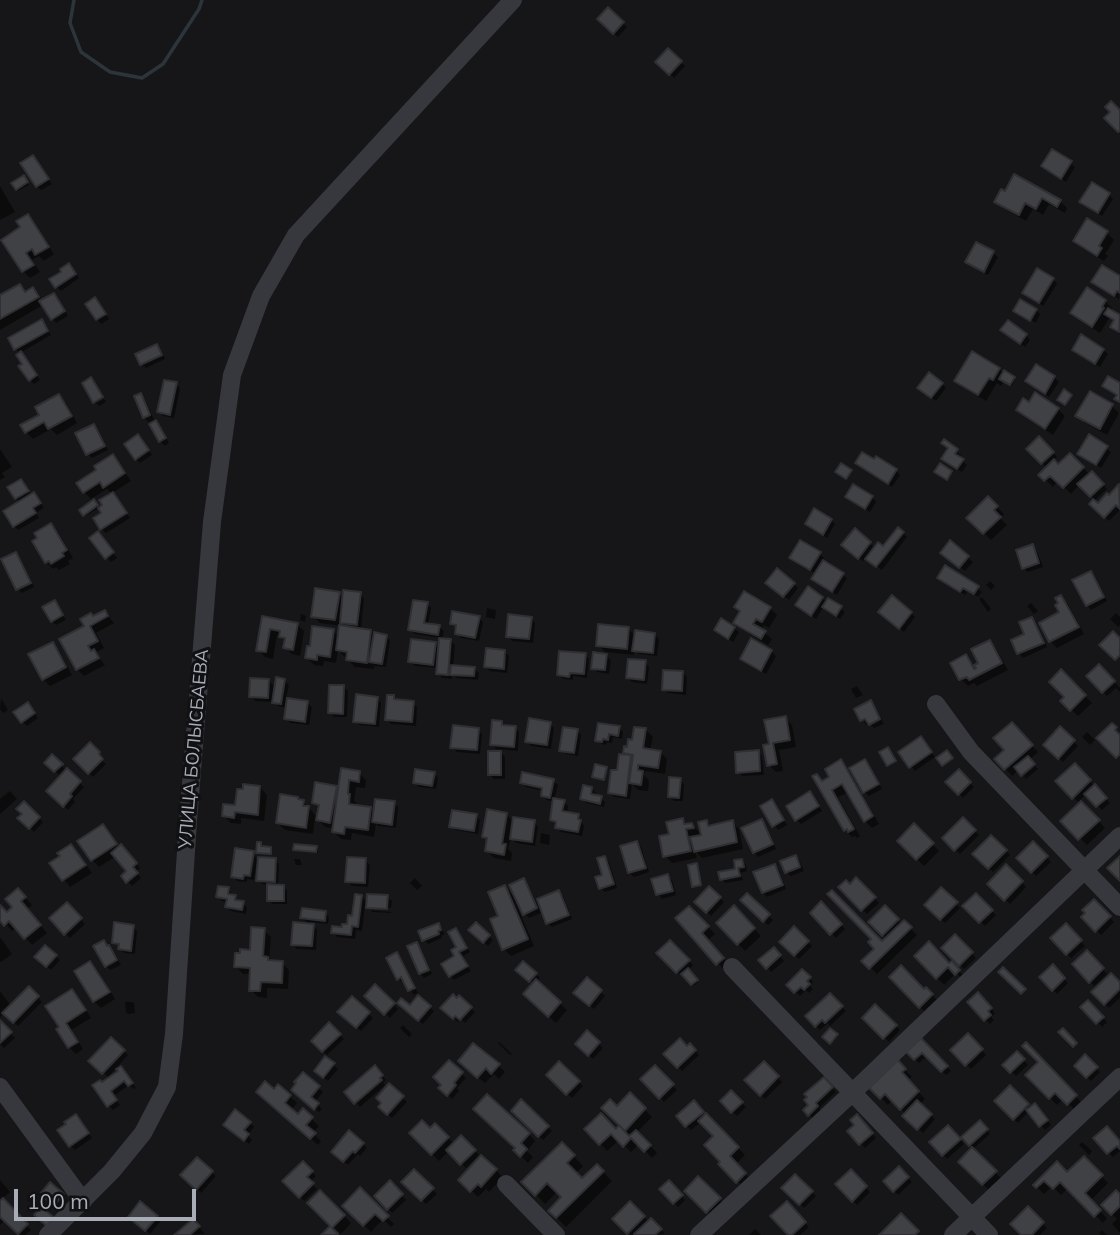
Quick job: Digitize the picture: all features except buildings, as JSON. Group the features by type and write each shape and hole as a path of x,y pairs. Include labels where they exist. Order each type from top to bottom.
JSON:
{"street":[{"name":"УЛИЦА БОЛЫСБАЕВА","path":"54,1233 112,1171 143,1133 167,1087 174,1034 212,522 232,375 261,296 296,235 513,0"},
{"path":"936,704 971,752 1120,907"},
{"path":"699,1235 853,1092 1120,836"},
{"path":"732,967 989,1235"},
{"path":"953,1235 1120,1077"},
{"path":"0,1087 83,1201"},
{"path":"506,1184 556,1235"}],"waterway":[{"path":"74,0 70,23 81,52 110,72 142,78 163,64 199,9 202,0"}]}
